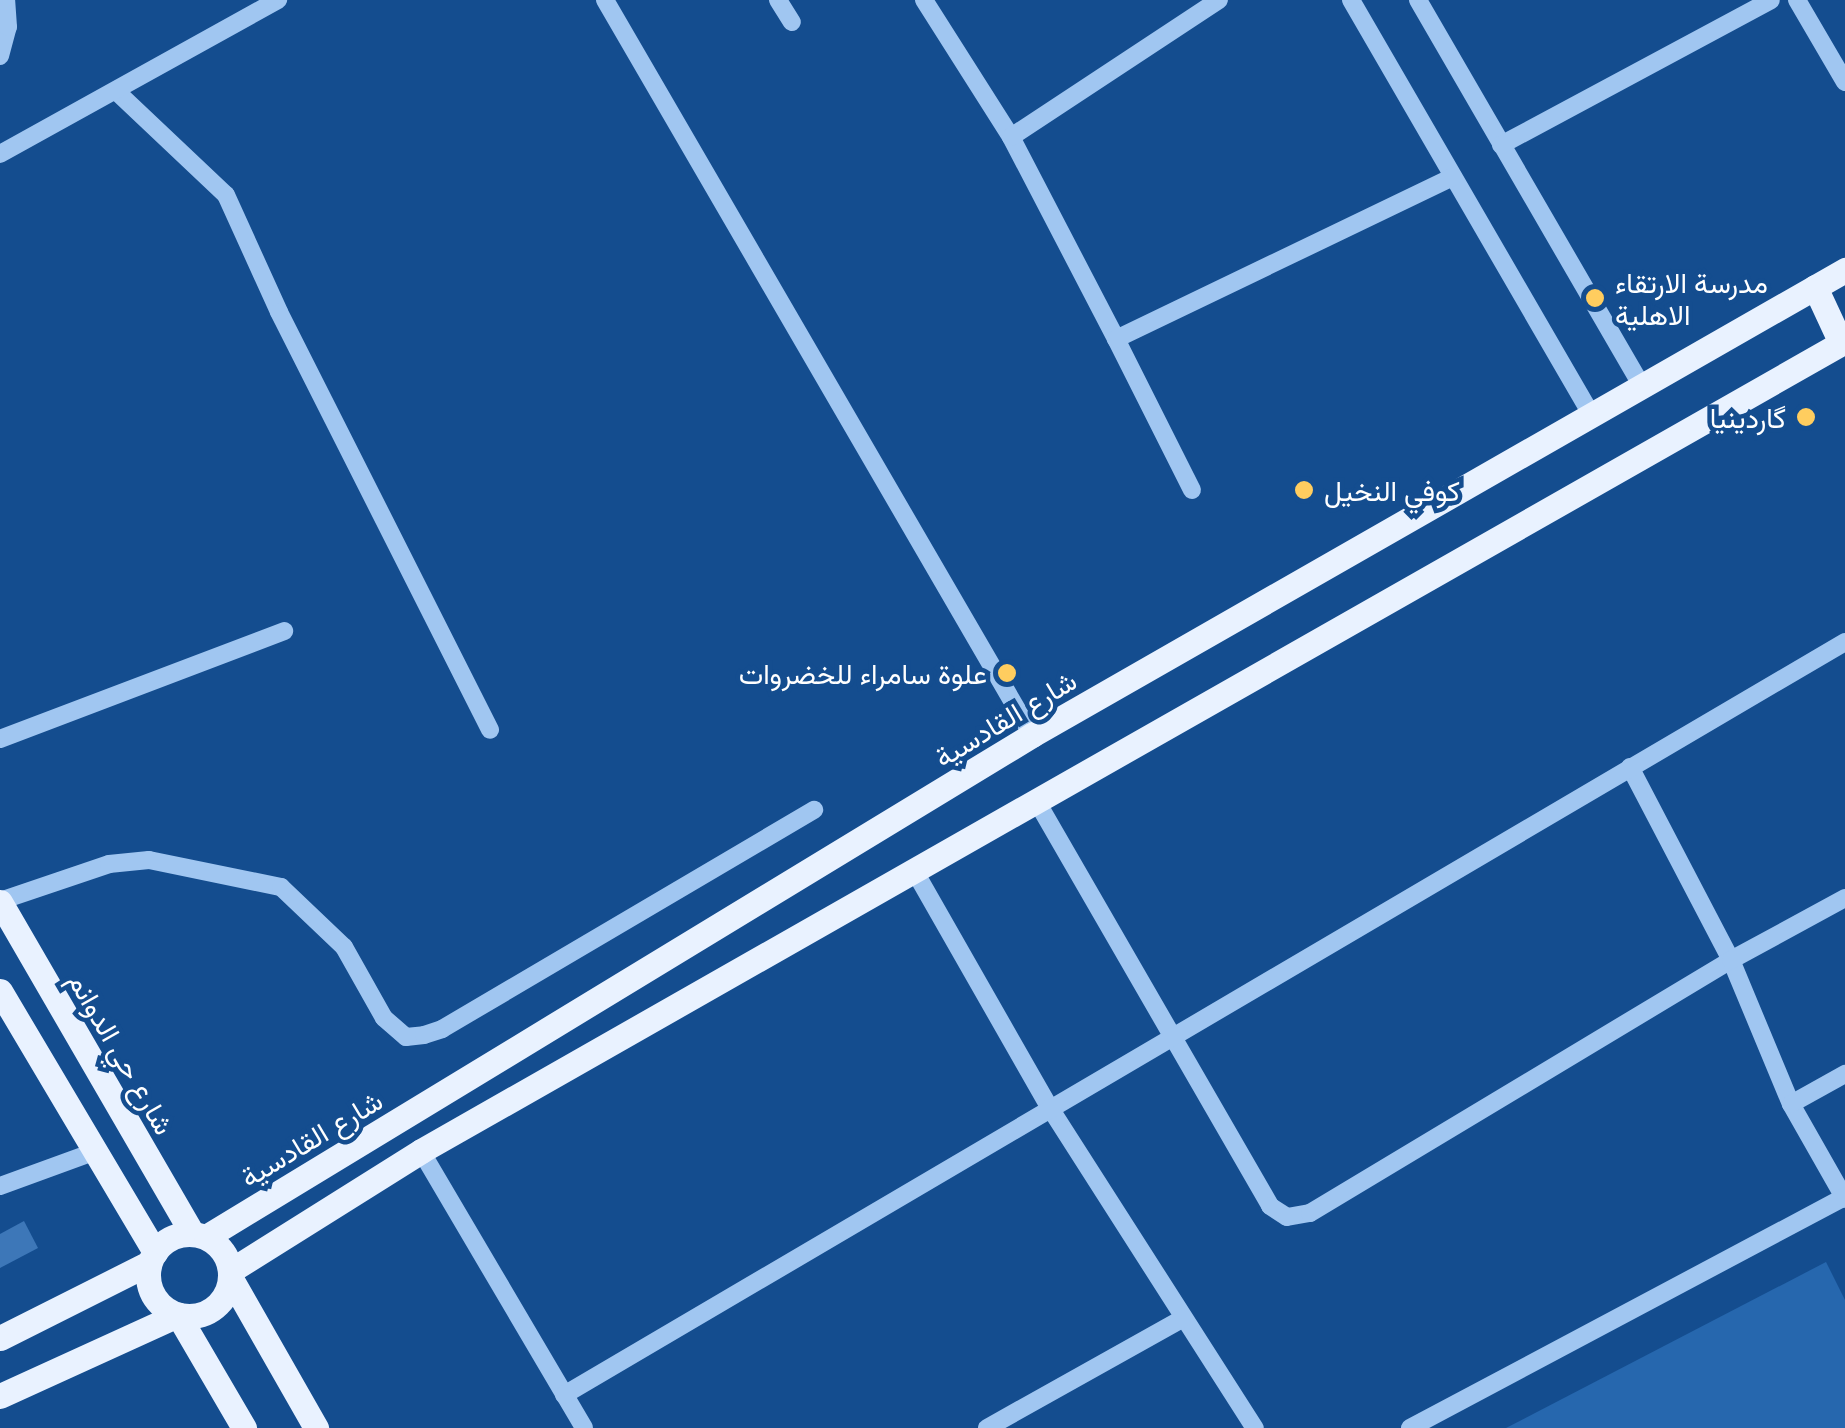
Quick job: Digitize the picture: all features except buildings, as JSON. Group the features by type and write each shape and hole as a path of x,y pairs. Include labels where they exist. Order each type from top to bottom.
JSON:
{"main road":[{"name":"شارع القادسية","path":"199,1235 1032,736 1845,270"},
{"path":"0,1396 178,1315 191,1316 216,1306 230,1274 421,1151 1843,342 1815,288"},
{"name":"شارع حي الدوانم","path":"0,901 199,1235"},
{"path":"0,991 96,1152 152,1258"},
{"path":"244,1428 178,1315 156,1301 148,1276 152,1258 164,1241 199,1235 218,1245 230,1274 316,1428"},
{"path":"0,1338 152,1258"}],"street":[{"path":"0,56 8,27 6,0"},
{"path":"0,154 278,0"},
{"path":"605,0 1032,736"},
{"path":"778,0 792,22"},
{"path":"924,0 1011,137 1192,490"},
{"path":"1011,137 1219,0"},
{"path":"1351,0 1592,415"},
{"path":"1418,0 1642,386"},
{"path":"1501,145 1771,0"},
{"path":"1797,0 1845,82"},
{"path":"116,92 226,194 279,312 490,730"},
{"path":"1116,339 1452,177"},
{"path":"0,738 284,631"},
{"path":"564,1395 1845,642"},
{"path":"1410,1428 1844,1198 1791,1104 1731,960 1630,767"},
{"path":"1036,800 1270,1206 1287,1217 1310,1213 1731,960 1845,898"},
{"path":"0,901 110,864 149,860 280,887 344,946 384,1018 406,1037 424,1035 442,1029 814,810"},
{"path":"914,870 1050,1108 1182,1320 1255,1428"},
{"path":"1791,1104 1845,1074"},
{"path":"421,1151 584,1428"},
{"path":"0,1186 96,1152"},
{"path":"987,1428 1182,1320"}],"shaded area":[{"path":"1826,1262 1845,1300 1845,1428 1506,1428"}],"place":[{"name":"مدرسة الارتقاء الاهلية","path":"1595,298"},
{"name":"گاردينيا","path":"1806,417"},
{"name":"كوفي النخيل","path":"1304,490"},
{"name":"علوة سامراء للخضروات","path":"1007,673"}]}
